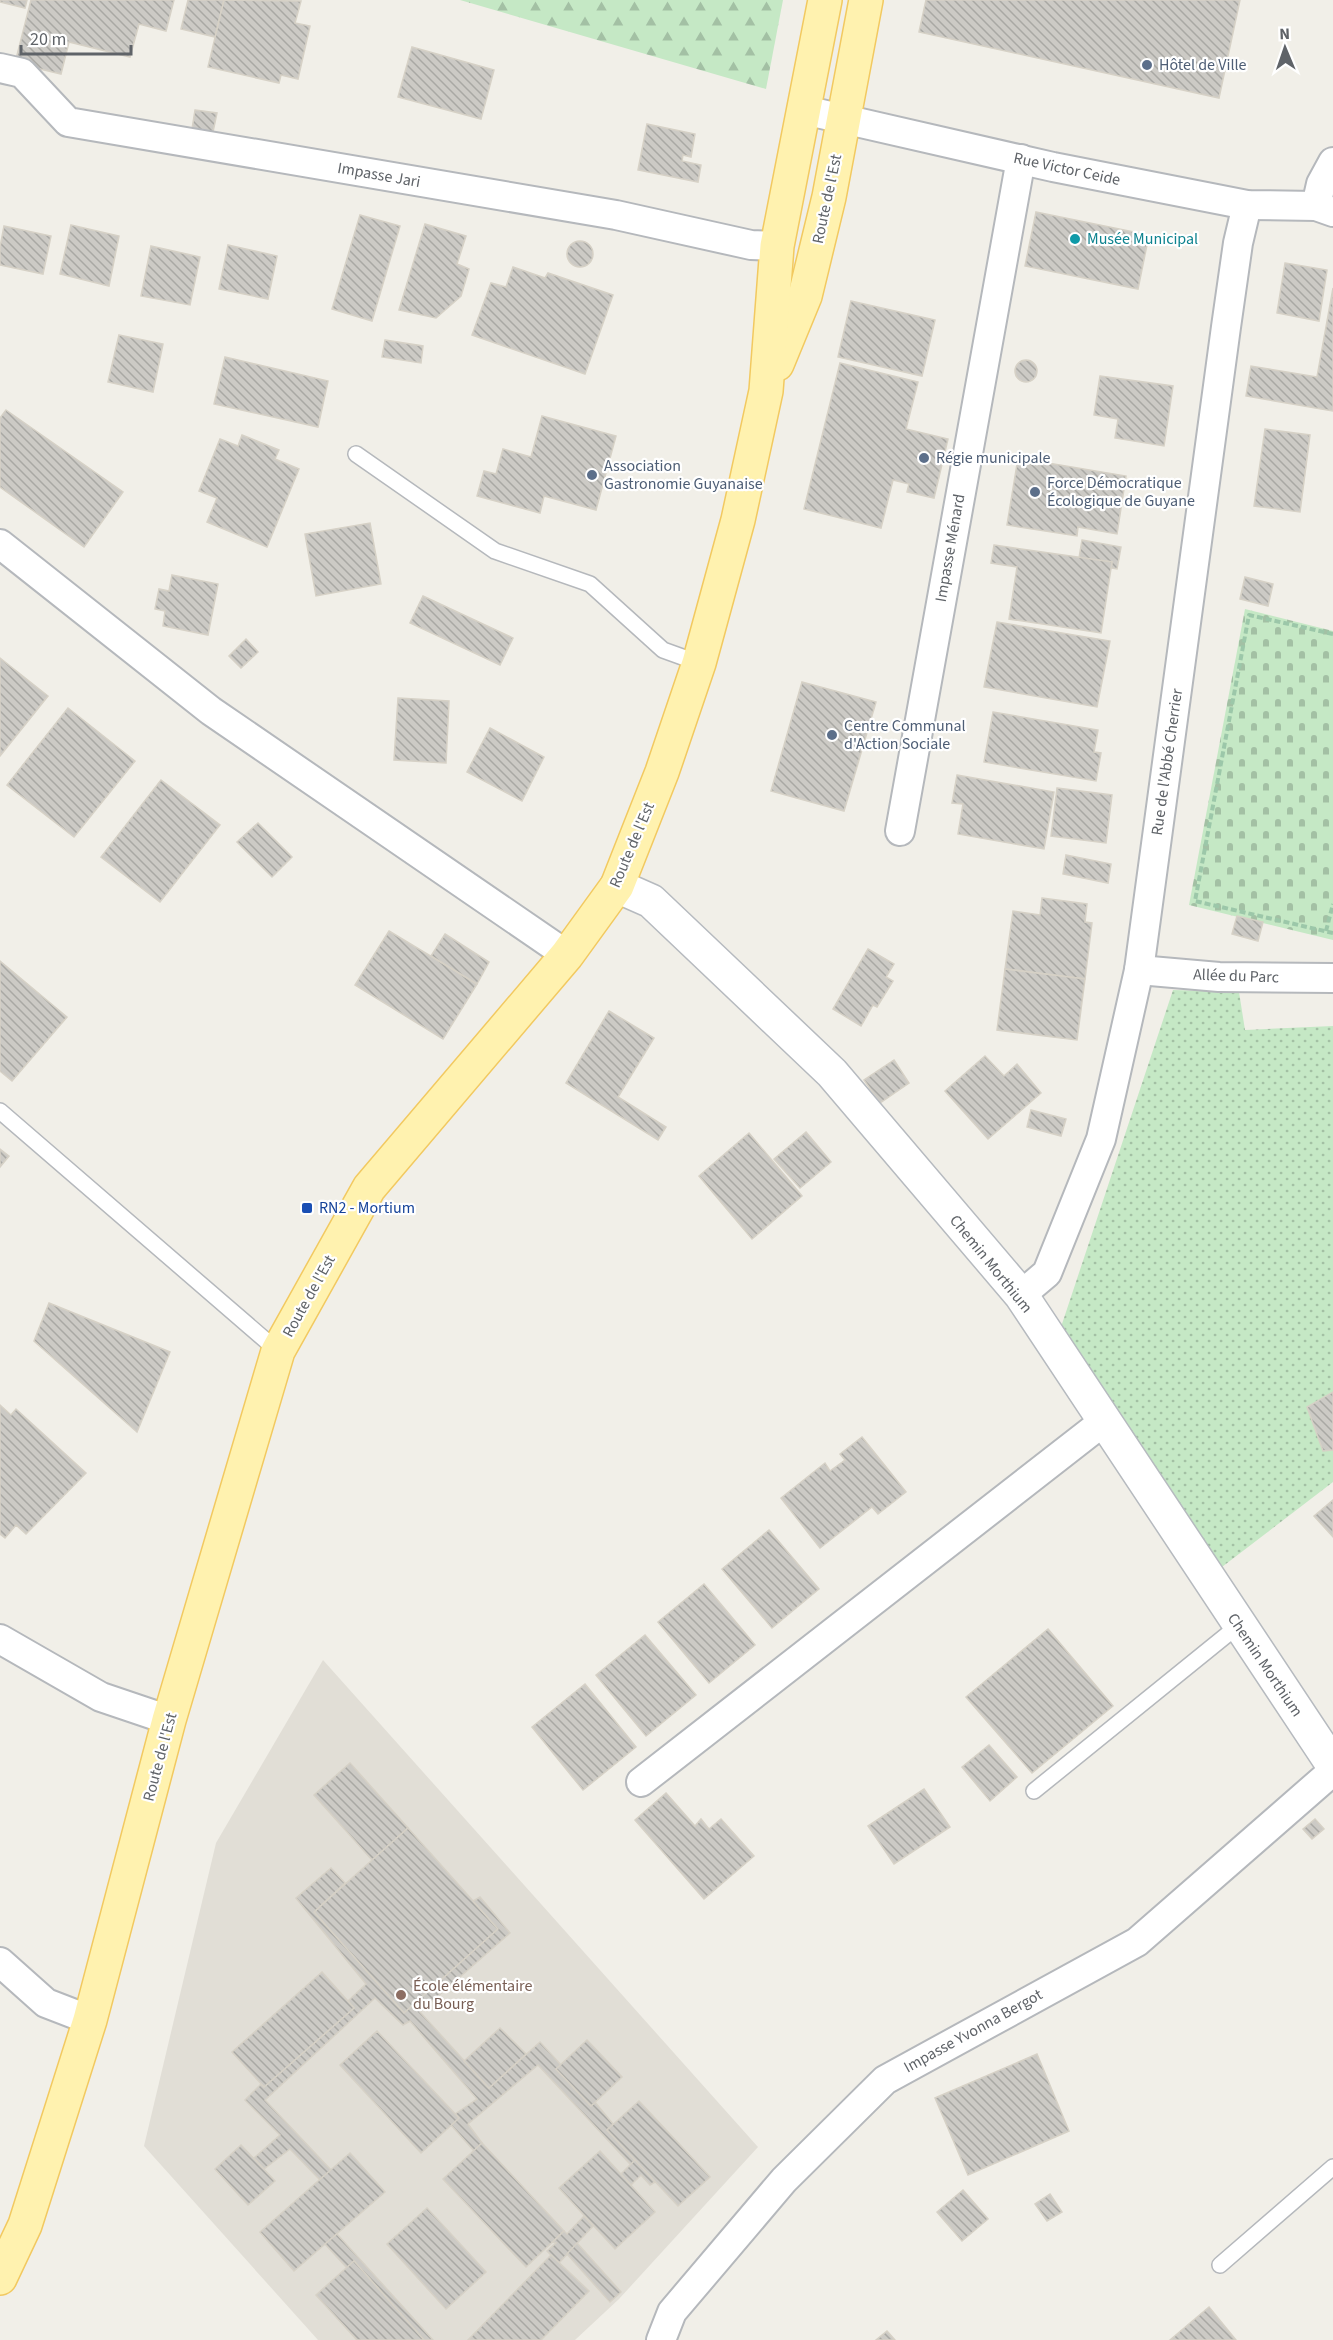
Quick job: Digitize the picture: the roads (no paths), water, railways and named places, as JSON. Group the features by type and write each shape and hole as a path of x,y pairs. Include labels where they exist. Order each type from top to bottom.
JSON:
{"main road":[{"name":"Route de l'Est","path":"0,2278 25,2225 90,2020 169,1720 278,1350 369,1188 567,955 617,886 662,772 699,663 738,520 766,391 777,246 825,0"},
{"name":"Route de l'Est","path":"766,391 805,297 844,118 866,0"}],"street":[{"name":"Impasse Jari","path":"0,68 22,73 68,122 616,215 751,245 777,246"},
{"name":"Rue Victor Ceide","path":"804,110 1021,159 1247,205 1325,209"},
{"name":"Impasse Ménard","path":"900,831 1021,159"},
{"path":"1325,209 1321,184 1333,162"},
{"name":"Rue de l'Abbé Cherrier","path":"1021,1295 1047,1273 1101,1139 1139,970 1226,327 1238,243 1247,205"},
{"path":"0,544 211,711 567,955"},
{"name":"Chemin Morthium","path":"617,886 651,901 832,1073 1021,1295 1103,1422 1333,1765"},
{"name":"Allée du Parc","path":"1139,970 1219,976 1333,978"},
{"path":"640,1782 1103,1422"},
{"path":"0,1639 101,1697 169,1720"},
{"name":"Impasse Yvonna Bergot","path":"661,2340 672,2312 784,2180 885,2080 1137,1942 1333,1771"},
{"path":"0,1962 46,2003 90,2020"}],"lane":[{"path":"356,454 495,551 590,584 663,650 699,663"},
{"path":"0,1111 278,1350"},
{"path":"1034,1791 1239,1625"},
{"path":"1220,2265 1333,2167"}],"place":[{"name":"Hôtel de Ville","path":"1147,65"},
{"name":"Musée Municipal","path":"1075,239"},
{"name":"Régie municipale","path":"924,458"},
{"name":"Association Gastronomie Guyanaise","path":"592,475"},
{"name":"Force Démocratique Écologique de Guyane","path":"1035,492"},
{"name":"Centre Communal d'Action Sociale","path":"832,735"},
{"name":"RN2 - Mortium","path":"307,1208"},
{"name":"École élémentaire du Bourg","path":"401,1995"}]}
